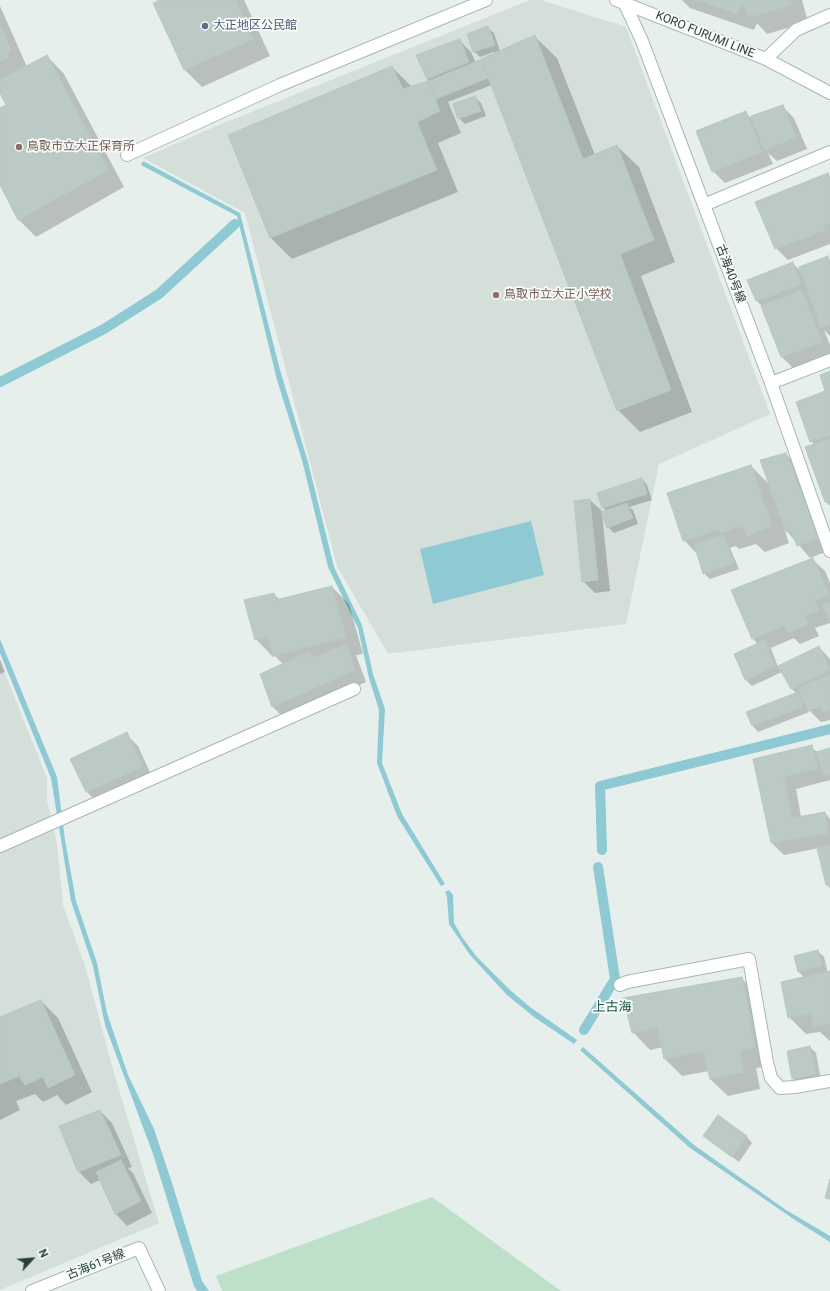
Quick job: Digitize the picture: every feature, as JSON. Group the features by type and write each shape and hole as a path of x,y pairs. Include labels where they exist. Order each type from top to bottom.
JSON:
{"street":[{"path":"127,155 280,85 486,0"},
{"name":"KORO FURUMI LINE","path":"620,1 766,59 796,30 830,15"},
{"name":"古海40号線","path":"620,1 642,41 771,383 830,551"},
{"path":"766,59 830,93"},
{"path":"704,205 830,152"},
{"path":"771,383 830,360"},
{"path":"0,846 354,689"},
{"path":"620,985 627,982 749,959 771,1078 780,1088 830,1081"},
{"name":"古海61号線","path":"32,1291 139,1248 159,1291"}],"shaded area":[{"name":"鳥取市立大正小学校","path":"530,0 541,0 626,27 770,414 659,464 626,624 388,654 337,566 245,213 143,158 214,127"},
{"path":"0,661 47,778 47,801 57,843 63,905 85,966 112,1066 159,1223 0,1290"}],"green space":[{"path":"432,1197 561,1291 222,1291 216,1276"}],"water":[{"path":"143,161 240,213 280,370 308,462 334,567 362,625 373,674 385,709 382,763 402,814 445,884 441,886 397,816 377,763 379,710 369,678 358,628 328,567 302,460 277,380 237,216 141,165"},
{"path":"531,521 544,575 433,604 420,549"},
{"path":"0,639 57,777 65,840 76,901 97,963 107,1013 128,1075 154,1129 202,1281 209,1291 197,1291 194,1286 153,1154 105,1025 93,966 71,901 51,778 0,653"},
{"path":"449,890 453,895 454,923 476,956 510,990 530,1007 577,1040 574,1044 534,1017 507,995 470,955 449,924 447,897 445,892"},
{"path":"583,1047 694,1145 786,1210 830,1236 830,1242 795,1220 690,1148 580,1050"}],"building":[{"path":"159,0 235,0 253,39 184,70 153,3"},
{"path":"698,0 790,0 792,5 749,17 745,5 741,4 737,14"},
{"path":"0,25 11,50 7,52 9,58 0,61"},
{"path":"488,26 495,45 473,52 467,34"},
{"path":"535,35 583,159 617,145 654,240 620,254 671,390 617,411 481,59"},
{"path":"460,39 469,62 427,79 416,55"},
{"path":"47,55 108,170 18,220 0,185 0,108 6,105 0,93 0,80"},
{"path":"480,60 488,78 436,99 429,81"},
{"path":"392,66 403,89 428,81 440,111 417,122 437,170 270,238 228,135"},
{"path":"475,96 481,111 458,119 453,104"},
{"path":"783,105 796,137 764,150 751,116"},
{"path":"746,111 762,152 712,172 696,131"},
{"path":"828,173 830,179 830,223 823,225 825,230 775,249 755,202"},
{"path":"828,256 830,263 830,324 821,328 799,267"},
{"path":"793,262 801,285 756,301 747,280"},
{"path":"802,290 822,342 781,357 761,306"},
{"path":"830,371 830,435 810,442 796,402 825,391 820,375"},
{"path":"830,439 830,500 825,502 805,447"},
{"path":"786,453 819,538 797,546 791,530 786,532 760,460"},
{"path":"751,465 772,526 747,536 742,526 721,533 720,529 683,541 667,493"},
{"path":"642,478 647,494 602,508 597,493"},
{"path":"590,499 598,580 582,582 574,501"},
{"path":"627,503 633,518 607,528 601,512"},
{"path":"723,535 734,563 703,574 694,544"},
{"path":"813,558 829,595 814,600 819,611 804,616 808,624 788,633 784,626 752,639 731,590"},
{"path":"332,586 346,637 273,656 268,637 255,640 244,600 274,593 276,600"},
{"path":"830,602 830,622 822,605"},
{"path":"765,640 775,666 745,680 734,654"},
{"path":"346,644 355,670 272,707 260,674 310,651 313,658"},
{"path":"819,646 830,670 791,689 778,666"},
{"path":"830,675 830,709 823,712 820,707 808,711 798,688"},
{"path":"798,692 803,707 752,726 746,712"},
{"path":"127,732 142,767 86,792 70,759"},
{"path":"812,745 818,768 784,777 792,818 825,812 828,833 771,843 753,759"},
{"path":"830,748 830,776 829,773 824,775 816,752"},
{"path":"830,845 830,884 826,885 817,848"},
{"path":"818,950 822,965 798,972 794,956"},
{"path":"830,971 830,1023 813,1026 812,1013 788,1018 781,982"},
{"path":"742,977 755,1048 740,1051 744,1072 710,1079 703,1051 664,1059 658,1027 632,1033 623,998"},
{"path":"41,1000 75,1075 48,1088 43,1077 25,1085 19,1076 0,1084 0,1017"},
{"path":"810,1046 816,1074 792,1079 787,1051"},
{"path":"100,1110 121,1155 78,1172 59,1126"},
{"path":"718,1115 747,1136 732,1157 703,1136"},
{"path":"121,1160 141,1201 115,1214 96,1172"},
{"path":"830,1179 830,1199 825,1198"}],"waterway":[{"path":"0,382 104,329 159,294 235,224"},
{"path":"602,850 600,786 830,729"},
{"path":"584,1030 615,979 598,867"}],"place":[{"name":"大正地区公民館","path":"205,26"},
{"name":"鳥取市立大正保育所","path":"19,147"},
{"name":"鳥取市立大正小学校","path":"496,295"}],"district":[{"name":"上古海","path":"612,1008"}]}
